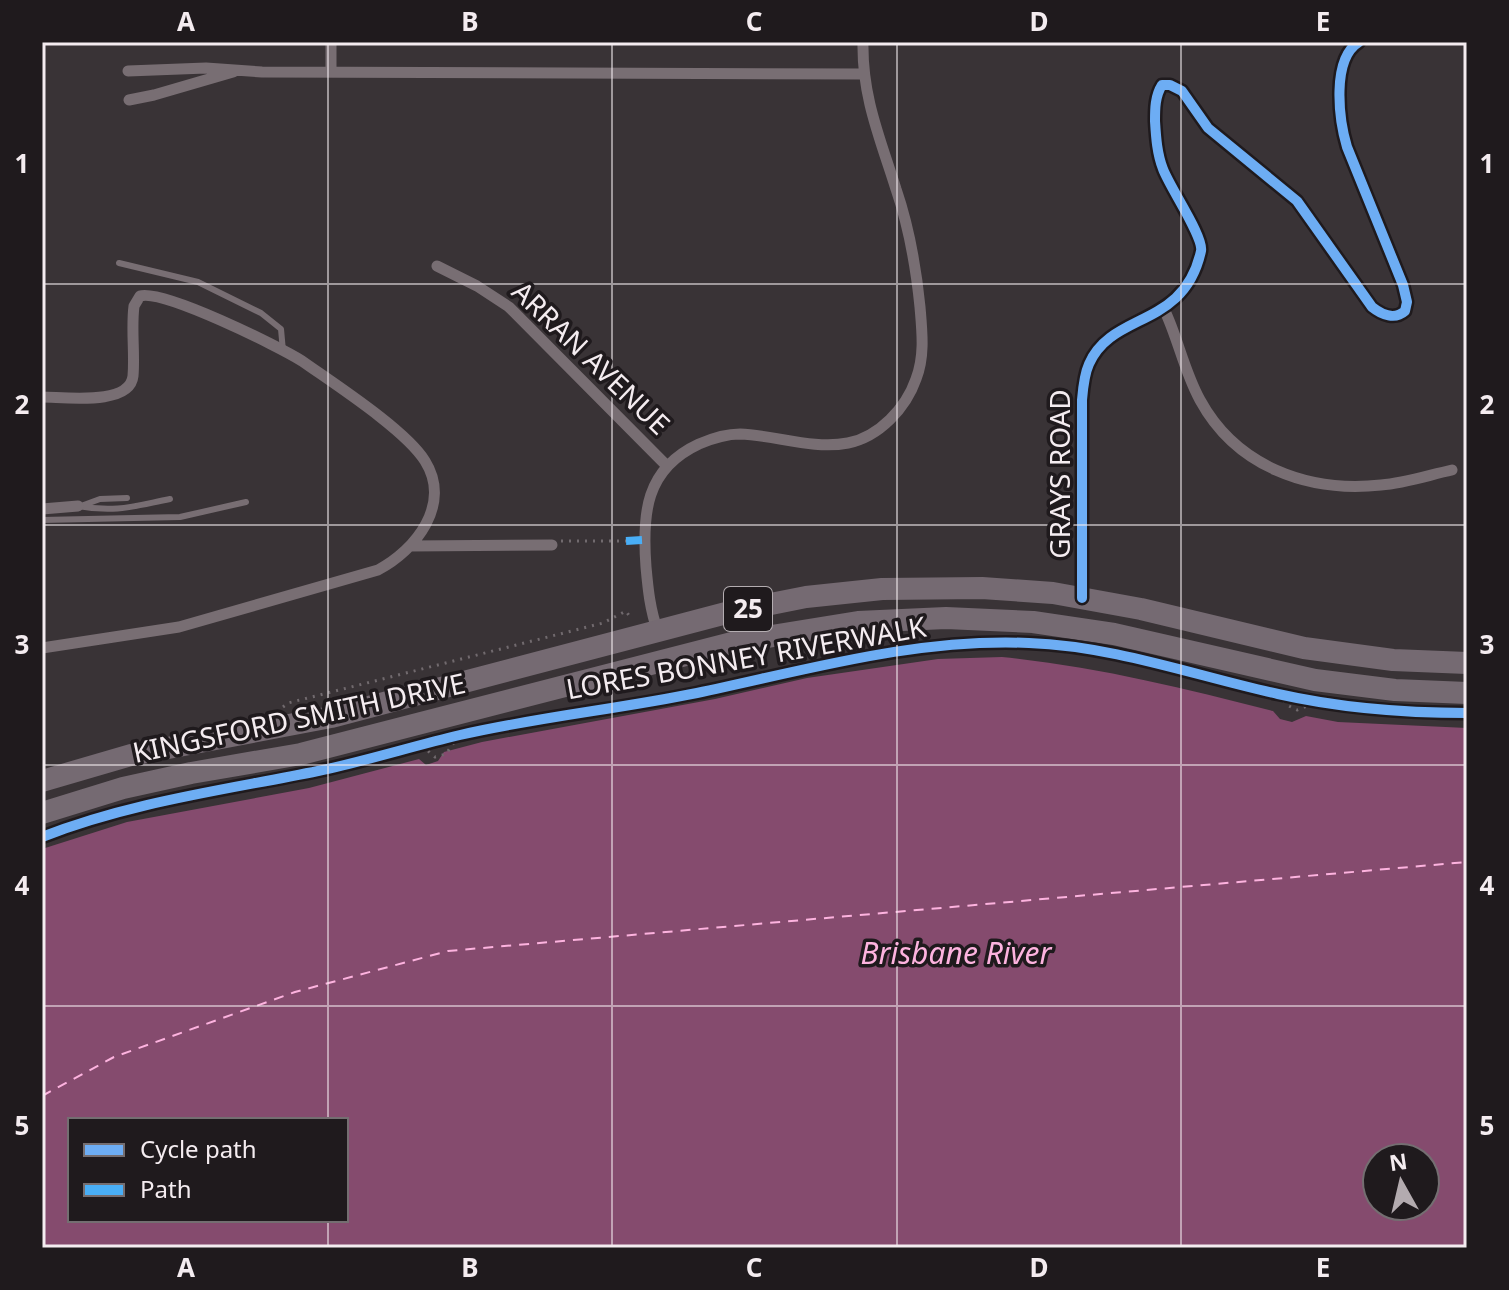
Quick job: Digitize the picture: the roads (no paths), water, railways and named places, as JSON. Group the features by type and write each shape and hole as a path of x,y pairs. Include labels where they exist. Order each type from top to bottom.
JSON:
{"highway":[{"name":"KINGSFORD SMITH DRIVE","path":"42,781 131,755 331,717 769,604 882,589 982,588 1082,598 1304,648 1393,660 1467,663"},
{"name":"KINGSFORD SMITH DRIVE","path":"42,813 123,788 314,751 736,642 824,626 896,619 991,619 1048,624 1129,637 1315,680 1395,690 1467,693"}],"street":[{"path":"331,42 331,71"},
{"path":"658,632 650,603 644,523 652,492 667,466 683,452 719,436 738,434 823,444 855,441 876,431 909,396 921,357 919,296 907,229 872,117 864,74 863,42"},
{"name":"GRAYS ROAD","path":"1082,598 1082,413 1085,374 1101,346 1164,309 1184,291 1194,273 1202,244 1173,193 1159,158 1155,113 1159,88 1166,84 1182,91 1208,128 1297,201 1372,307 1388,316 1402,314 1407,305 1403,285 1352,160 1342,126 1342,65 1347,52 1359,42"},
{"path":"128,71 206,68 262,72 864,74"},
{"path":"129,100 192,85 237,70"},
{"name":"ARRAN AVENUE","path":"437,266 486,292 515,313 667,466"},
{"path":"42,397 111,396 125,391 132,379 133,312 141,295 185,305 283,351 330,381 409,442 425,460 434,483 434,506 426,524 410,546 378,570 179,627 42,648"},
{"path":"1164,309 1205,410 1232,443 1256,461 1307,481 1362,486 1388,484 1452,470"},
{"path":"42,509 78,506"},
{"path":"410,546 555,543"}],"lane":[{"path":"119,263 198,282 261,313 281,329 283,351"},
{"path":"78,506 100,499 127,498"},
{"path":"78,506 104,510 130,509 170,499"},
{"path":"42,520 180,517 246,502"}],"water":[{"name":"Brisbane River","path":"1002,657 1172,686 1273,711 1280,719 1292,722 1306,716 1338,722 1467,728 1467,1248 42,1248 42,849 127,822 309,788 419,759 426,765 438,761 444,752 482,742 715,699 807,678 938,659"}]}
